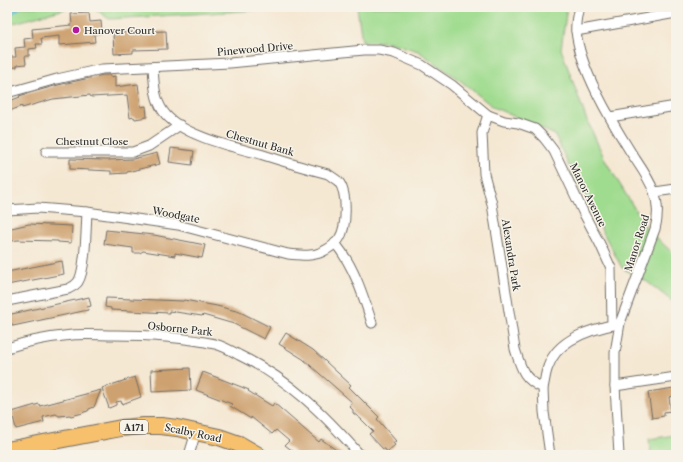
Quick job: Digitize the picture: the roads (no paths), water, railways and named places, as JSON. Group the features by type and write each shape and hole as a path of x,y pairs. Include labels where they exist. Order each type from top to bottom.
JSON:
{"highway":[{"name":"Scalby Road","path":"7,450 67,437 130,427 161,426 219,437 239,444 258,455"}],"street":[{"name":"Manor Road","path":"579,7 576,31 581,55 589,75 610,117 655,192 658,217 640,270 616,324 615,386 619,455"},
{"path":"576,31 676,13"},
{"name":"Pinewood Drive","path":"7,93 57,79 102,69 230,63 357,50 379,50 394,53 422,65 452,85 488,115"},
{"name":"Chestnut Bank","path":"153,66 158,101 169,119 206,139 328,174 339,182 344,199 345,216 340,238 335,243"},
{"path":"610,117 676,106"},
{"name":"Manor Avenue","path":"488,115 535,129 554,151 611,268 616,324"},
{"name":"Alexandra Park","path":"488,115 482,133 484,174 492,204 514,349 521,370 534,384 543,388"},
{"name":"Chestnut Close","path":"46,152 133,152 149,146 180,125"},
{"path":"655,192 676,189"},
{"name":"Woodgate","path":"7,210 38,208 87,212 178,225 288,254 304,256 326,250 335,243"},
{"path":"7,301 68,289 76,284 80,277 83,263 87,212"},
{"path":"335,243 344,254 350,265 372,322"},
{"path":"550,455 544,412 543,388 548,366 559,349 576,336 597,328 616,324"},
{"name":"Osborne Park","path":"7,348 23,343 73,335 169,337 216,344 268,370 288,384 321,414 360,455"},
{"path":"615,386 676,377"},
{"path":"189,455 196,432"}],"waterway":[{"path":"7,17 20,7"}],"place":[{"name":"Hanover Court","path":"76,30"}]}
